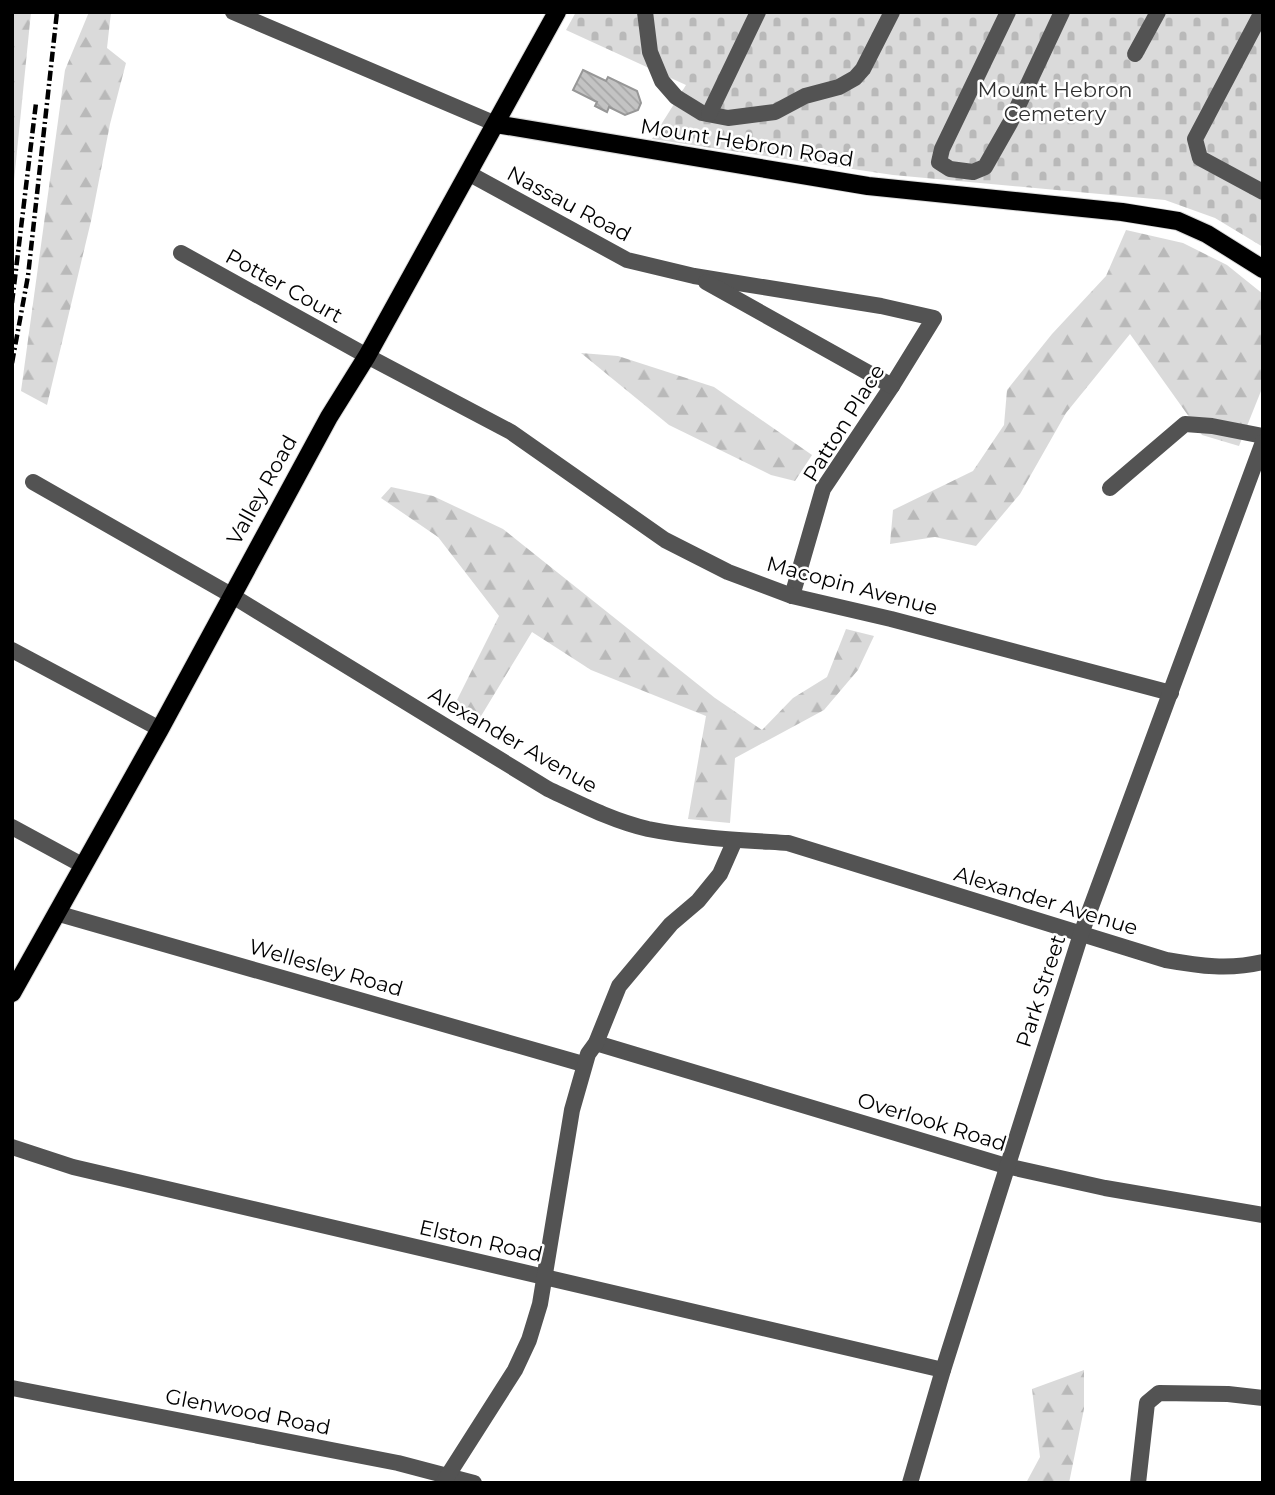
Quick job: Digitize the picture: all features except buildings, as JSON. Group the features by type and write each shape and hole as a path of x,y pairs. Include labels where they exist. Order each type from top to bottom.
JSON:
{"main road":[{"name":"Valley Road","path":"12,993 160,729 329,418 367,356 557,12"},
{"name":"Mount Hebron Road","path":"496,124 868,186 1122,212 1178,221 1207,234 1263,269"}],"street":[{"name":"Mount Hebron Road","path":"233,12 496,124"},
{"path":"645,12 650,52 662,81 676,97 702,113 728,118 775,113 805,96 839,87 855,78 863,69 892,12"},
{"path":"709,114 758,12"},
{"path":"1008,12 942,149 939,162 950,169 973,172 985,167 1010,122 1062,12"},
{"path":"1135,54 1158,12"},
{"path":"1262,12 1195,139 1200,158 1263,192"},
{"name":"Nassau Road","path":"468,173 627,260 694,276 881,306 934,318"},
{"name":"Potter Court","path":"181,253 367,356"},
{"name":"Nassau Road","path":"694,276 892,387"},
{"name":"Patton Place","path":"792,596 823,489 892,387 934,318"},
{"name":"Macopin Avenue","path":"367,356 511,432 665,540 728,572 792,596 891,619 1171,693"},
{"path":"1110,488 1185,424 1212,426 1263,436"},
{"name":"Park Street","path":"910,1483 1006,1166 1081,934 1263,442"},
{"name":"Alexander Avenue","path":"33,482 231,595 548,789 595,812 647,828 735,840 788,843 1166,960 1199,966 1238,968 1263,962"},
{"path":"12,650 160,729"},
{"path":"12,827 82,865"},
{"path":"445,1480 515,1370 541,1304 572,1110 583,1064 596,1043 619,986 671,924 698,901 720,874 735,840"},
{"name":"Wellesley Road","path":"56,913 583,1064"},
{"name":"Overlook Road","path":"596,1043 1006,1166 1105,1188 1263,1215"},
{"name":"Elston Road","path":"12,1147 73,1167 943,1370"},
{"name":"Glenwood Road","path":"12,1388 398,1462 445,1480 474,1483"},
{"path":"1139,1483 1147,1403 1159,1393 1228,1394 1263,1398"}],"green space":[{"path":"12,12 31,12 12,201"},
{"path":"89,12 111,12 107,48 126,63 47,405 21,391 65,70"},
{"name":"Mount Hebron Cemetery","path":"576,12 1263,12 1263,247 1215,218 1165,200 893,175 652,139 686,85 566,30"},
{"path":"1126,230 1183,243 1227,265 1263,294 1263,386 1239,446 1202,435 1130,334 1066,413 1020,494 976,546 935,537 890,544 893,510 973,471 1004,425 1007,390 1052,334 1106,276"},
{"path":"581,353 618,356 714,387 812,455 795,481 771,475 669,425"},
{"path":"391,487 433,496 503,529 715,698 762,730 793,698 827,677 846,629 874,636 858,670 824,710 735,758 730,823 688,819 706,716 591,670 532,632 475,726 450,714 499,616 438,537 381,498"},
{"path":"1084,1370 1084,1409 1069,1483 1026,1483 1040,1457 1032,1389"}],"railway":[{"path":"12,363 28,276 57,12"},
{"path":"12,303 36,103"}]}
